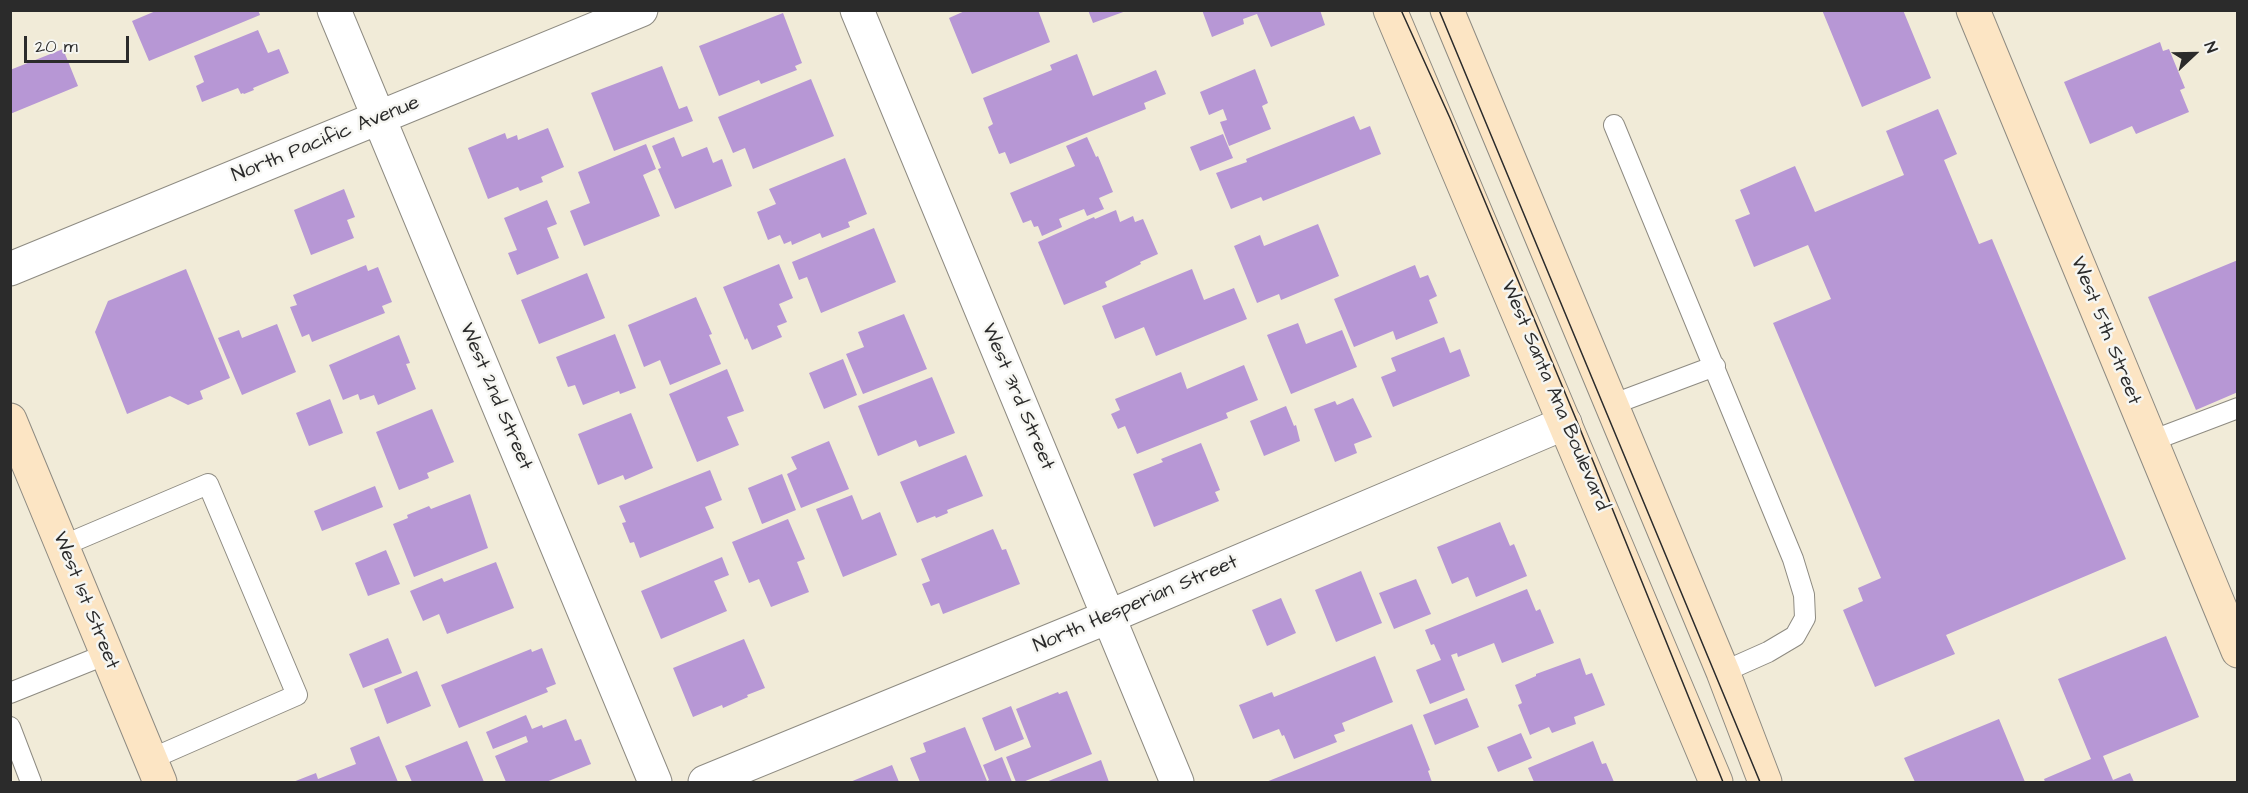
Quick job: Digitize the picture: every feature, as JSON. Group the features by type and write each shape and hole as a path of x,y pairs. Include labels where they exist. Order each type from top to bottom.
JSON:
{"main road":[{"name":"West Santa Ana Boulevard","path":"1390,10 1716,783"},
{"path":"1448,10 1723,672 1765,783"},
{"name":"West 5th Street","path":"1973,10 2238,651"},
{"name":"West 1st Street","path":"10,420 156,771"}],"street":[{"name":"West 2nd Street","path":"334,10 655,783"},
{"name":"North Pacific Avenue","path":"10,269 641,10"},
{"name":"West 3rd Street","path":"857,10 1177,783"},
{"name":"North Hesperian Street","path":"705,783 1108,617 1565,423"}],"lane":[{"path":"1614,125 1715,366 1793,559 1804,595 1805,618 1795,636 1768,652 1723,672"},
{"path":"1611,405 1715,366"},
{"path":"2151,441 2238,408"},
{"path":"62,546 208,484 297,695 156,771"},
{"path":"10,693 107,654"},
{"path":"10,727 31,783"}],"building":[{"path":"158,10 258,10 260,15 149,61 132,21"},
{"path":"967,10 1038,10 1050,42 972,74 949,18"},
{"path":"1088,10 1126,10 1126,11 1093,23"},
{"path":"1202,10 1320,10 1325,25 1271,47 1257,14 1243,19 1244,24 1212,37"},
{"path":"1822,10 1903,10 1931,78 1862,107"},
{"path":"783,13 802,63 795,66 797,70 761,84 759,80 719,96 699,46"},
{"path":"258,30 268,53 279,49 289,73 244,94 241,94 238,88 202,102 196,86 204,82 194,56"},
{"path":"2160,42 2163,51 2169,49 2185,88 2180,90 2189,112 2136,134 2132,126 2090,144 2064,82"},
{"path":"63,49 78,86 10,114 10,70"},
{"path":"1077,54 1093,96 1156,70 1166,94 1144,103 1146,109 1010,164 1005,152 999,154 988,127 993,124 983,98 1052,70 1050,65"},
{"path":"662,66 679,109 687,106 693,121 614,151 591,93"},
{"path":"1255,69 1268,103 1262,106 1271,129 1229,146 1220,122 1227,120 1223,109 1209,115 1200,92"},
{"path":"811,79 834,136 753,169 745,148 733,153 718,117"},
{"path":"1938,109 1957,154 1944,160 1979,244 1992,239 2126,559 1946,635 1955,654 1875,687 1843,610 1863,601 1858,588 1881,578 1773,323 1831,299 1808,245 1754,267 1735,220 1750,214 1740,190 1795,166 1815,212 1904,175 1886,131"},
{"path":"1354,116 1360,130 1370,126 1381,154 1263,201 1261,197 1231,209 1216,173"},
{"path":"548,128 564,167 541,177 543,182 520,191 518,187 488,199 468,148 505,133 507,139 517,135 518,140"},
{"path":"1223,134 1233,158 1200,171 1190,147"},
{"path":"674,137 682,157 707,147 713,163 722,159 732,186 675,209 658,169 661,168 652,146"},
{"path":"1087,137 1096,157 1098,156 1113,192 1099,198 1104,209 1087,216 1084,209 1059,219 1062,227 1042,236 1038,226 1034,227 1031,220 1023,223 1010,193 1075,166 1066,146"},
{"path":"646,144 656,169 643,175 660,216 584,246 570,211 590,203 578,172"},
{"path":"845,158 867,214 848,222 850,227 822,238 820,233 792,245 791,241 784,244 780,235 768,240 757,212 776,204 769,189"},
{"path":"344,189 355,217 347,220 354,238 311,255 294,210"},
{"path":"547,200 557,224 547,228 559,258 517,275 508,253 517,250 504,218"},
{"path":"1116,210 1120,222 1133,216 1135,222 1143,219 1158,254 1105,282 1107,287 1064,305 1038,242 1094,217 1095,219"},
{"path":"1318,224 1339,276 1281,300 1279,294 1257,303 1234,246 1260,235 1264,246"},
{"path":"874,228 896,282 821,313 807,277 799,280 792,262"},
{"path":"2238,260 2238,392 2196,410 2148,297"},
{"path":"779,264 793,298 779,304 787,322 777,326 782,337 752,350 747,338 745,340 723,287"},
{"path":"366,265 368,271 378,267 392,302 382,306 385,313 312,342 309,334 302,337 290,307 297,305 293,295"},
{"path":"1415,265 1420,278 1428,275 1437,296 1429,300 1438,323 1396,340 1393,331 1354,347 1334,299"},
{"path":"186,269 230,378 200,391 203,399 188,405 170,396 127,414 95,332 108,301"},
{"path":"1192,269 1204,300 1234,288 1247,319 1156,356 1144,327 1115,339 1102,306"},
{"path":"587,273 605,318 539,344 521,300"},
{"path":"696,297 712,334 709,335 721,364 670,385 660,360 644,367 628,325"},
{"path":"904,314 927,369 863,394 846,354 864,347 858,332"},
{"path":"1298,323 1306,344 1342,330 1357,367 1291,394 1267,335"},
{"path":"277,324 296,372 242,395 218,338 239,330 242,338"},
{"path":"615,334 636,388 620,394 619,391 583,405 575,385 568,387 556,357"},
{"path":"399,335 410,363 406,364 416,389 378,405 374,395 360,400 358,394 343,400 329,365"},
{"path":"1444,337 1450,353 1460,349 1470,376 1393,407 1381,377 1396,371 1391,358"},
{"path":"843,359 857,395 824,409 809,373"},
{"path":"1244,365 1258,400 1226,413 1228,418 1137,454 1125,426 1118,429 1111,414 1120,410 1115,399 1181,372 1187,389"},
{"path":"727,369 744,411 727,417 739,445 697,462 669,394"},
{"path":"932,377 955,433 919,447 916,440 878,456 858,406"},
{"path":"1353,398 1372,437 1354,444 1357,453 1335,462 1314,409 1335,401 1337,405"},
{"path":"330,399 343,433 309,446 296,413"},
{"path":"1286,406 1294,426 1296,425 1300,441 1264,456 1250,421"},
{"path":"432,409 454,462 427,473 429,478 399,490 376,432"},
{"path":"631,413 653,468 625,480 623,475 598,485 578,434"},
{"path":"829,441 849,489 801,508 787,474 797,469 791,457"},
{"path":"1201,443 1220,490 1215,492 1219,501 1154,527 1133,474 1163,462 1161,459"},
{"path":"966,455 983,496 947,510 948,513 936,518 935,516 917,523 900,482"},
{"path":"710,470 722,500 705,507 714,528 640,558 634,542 630,543 622,523 626,522 619,506"},
{"path":"782,474 796,510 762,524 748,488"},
{"path":"375,486 383,507 322,531 314,511"},
{"path":"470,494 488,548 414,577 393,524 429,506 431,509"},
{"path":"852,495 862,520 880,512 897,555 843,577 816,509"},
{"path":"788,519 805,559 797,562 809,592 771,607 759,579 749,583 732,542"},
{"path":"1500,522 1510,546 1514,544 1527,576 1476,597 1468,577 1452,584 1437,547"},
{"path":"993,529 1002,550 1006,549 1020,584 943,614 939,603 931,606 922,584 930,581 921,559"},
{"path":"386,550 400,584 368,596 355,563"},
{"path":"722,557 729,575 714,581 727,611 661,639 641,591"},
{"path":"496,562 514,608 447,634 439,614 423,621 410,591 442,578 444,582"},
{"path":"1361,571 1382,623 1336,642 1315,590"},
{"path":"1416,579 1431,614 1394,629 1379,593"},
{"path":"1527,589 1536,611 1540,609 1554,643 1502,663 1494,643 1458,657 1457,653 1451,655 1465,690 1430,704 1416,670 1441,660 1425,630"},
{"path":"1281,598 1296,633 1267,646 1252,610"},
{"path":"2166,636 2199,717 2103,756 2113,780 2130,773 2134,782 2045,782 2044,779 2091,759 2058,679"},
{"path":"388,638 402,673 363,688 349,654"},
{"path":"744,639 765,688 723,708 722,705 693,717 673,668"},
{"path":"542,648 556,684 546,688 548,692 459,728 441,685 531,649 532,652"},
{"path":"1375,656 1393,702 1342,723 1345,731 1334,735 1337,742 1294,759 1279,729 1253,739 1239,705 1272,692 1274,697"},
{"path":"1580,658 1586,675 1592,673 1605,705 1574,717 1576,724 1552,733 1549,727 1530,735 1518,705 1522,703 1515,685 1536,674"},
{"path":"417,671 431,706 387,724 374,689"},
{"path":"1067,691 1092,754 1023,782 1016,782 1006,757 1031,747 1016,709 1058,692 1059,694"},
{"path":"1467,698 1479,727 1435,745 1423,715"},
{"path":"1011,706 1024,739 995,751 982,718"},
{"path":"526,715 532,729 542,725 543,728 566,719 575,741 581,739 591,764 546,782 506,782 495,756 528,742 526,736 493,749 486,732"},
{"path":"1999,719 2025,782 1915,782 1904,758"},
{"path":"1412,724 1430,770 1428,771 1432,782 1266,782"},
{"path":"965,727 987,781 989,780 983,765 1002,757 1012,782 920,782 910,758 926,752 923,743"},
{"path":"1521,733 1532,758 1498,772 1487,747"},
{"path":"379,736 398,782 293,782 316,773 318,779 356,764 350,748"},
{"path":"467,741 484,782 412,782 405,766"},
{"path":"1593,741 1602,764 1606,763 1614,782 1534,782 1528,768"},
{"path":"1101,760 1109,782 1046,782"},
{"path":"892,765 899,782 850,782"}],"tram line":[{"path":"1401,10 1450,118 1576,419 1723,782"},
{"path":"1439,10 1760,782"}]}
